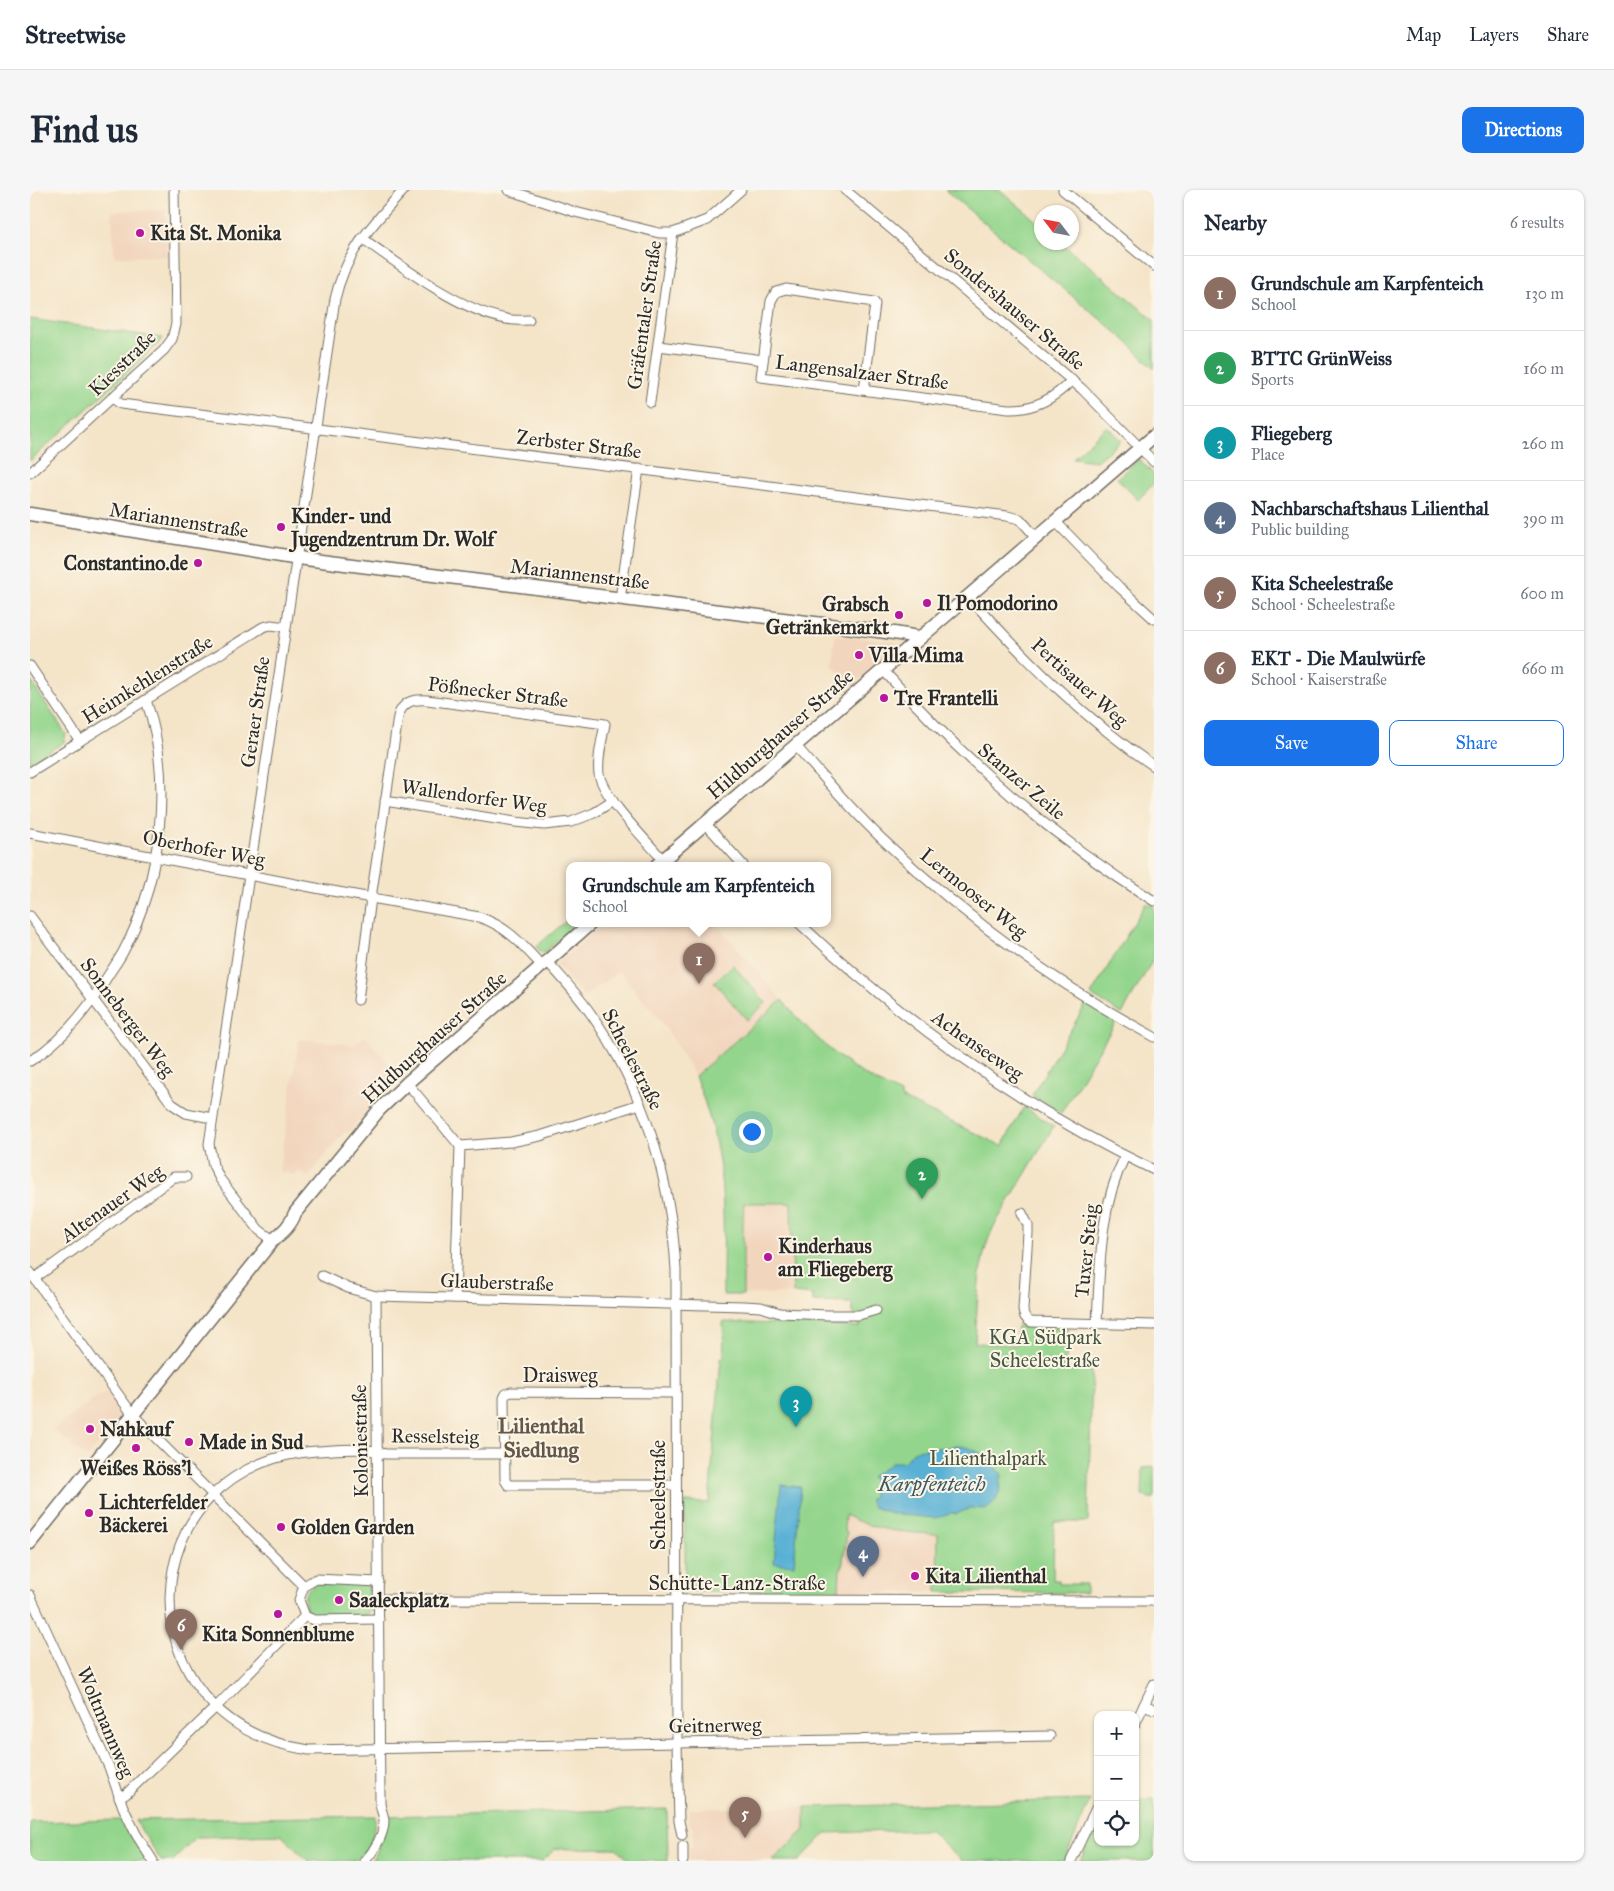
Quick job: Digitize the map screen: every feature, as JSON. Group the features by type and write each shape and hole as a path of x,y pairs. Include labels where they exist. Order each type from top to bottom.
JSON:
{"main road":[{"name":"Hildburghauser Straße","path":"660,862 1154,436"},
{"name":"Mariannenstraße","path":"30,514 296,557 894,633 912,636 916,640"},
{"name":"Hildburghauser Straße","path":"30,1543 273,1240 292,1222 295,1213 379,1110 406,1084 586,927"}],"street":[{"name":"Kiesstraße","path":"30,473 164,350 174,333 176,315 174,190"},
{"name":"Geraer Straße","path":"273,1240 259,1230 220,1179 214,1165 209,1144 212,1118 335,299 343,272 362,238 404,190"},
{"path":"508,190 568,210 658,233 673,233 707,220 741,190"},
{"name":"Sondershauser Straße","path":"845,190 1072,380 1104,409 1154,462"},
{"path":"1063,190 1154,266"},
{"name":"Gräfentaler Straße","path":"650,402 673,233"},
{"path":"362,238 432,286 460,302 502,318 529,320"},
{"path":"763,360 771,301 776,292 786,290 870,300 875,304 864,390"},
{"name":"Langensalzaer Straße","path":"659,346 763,360 761,377 1018,409 1049,400 1072,380"},
{"name":"Zerbster Straße","path":"112,398 122,404 1007,516 1020,520 1036,537"},
{"path":"620,599 639,470"},
{"path":"1055,520 1154,619"},
{"name":"Pertisauer Weg","path":"968,596 1055,686 1154,766"},
{"name":"Heimkehlenstraße","path":"30,772 263,628 271,625 286,627"},
{"path":"30,666 80,741"},
{"name":"Stanzer Zeile","path":"883,670 947,738 1002,790 1099,865 1154,901"},
{"path":"30,1061 69,1028 92,1000 123,952 145,900 156,856 161,812 157,740 146,700"},
{"name":"Pößnecker Straße","path":"371,898 399,712 405,704 413,700 427,700 605,724 599,773 604,788 613,801"},
{"name":"Lermooser Weg","path":"796,746 882,838 968,913 1048,973 1100,1007 1154,1037"},
{"name":"Wallendorfer Weg","path":"385,801 544,825 571,822 594,813 613,801"},
{"path":"613,801 660,862"},
{"path":"705,823 740,862"},
{"name":"Oberhofer Weg","path":"30,833 479,917 489,920 513,934 545,963"},
{"path":"358,1000 371,898"},
{"name":"Sonneberger Weg","path":"30,916 172,1104 186,1113 212,1118"},
{"name":"Achenseeweg","path":"804,927 882,996 943,1044 1050,1116 1154,1170"},
{"name":"Scheelestraße","path":"545,963 583,1003 598,1024 633,1087 656,1147 668,1195 674,1246 675,1485 678,1593 676,1600 677,1743 679,1821 682,1835"},
{"path":"406,1084 460,1146 455,1298"},
{"path":"460,1146 512,1142 540,1136 640,1104"},
{"name":"Tuxer Steig","path":"1097,1323 1103,1225 1113,1183 1124,1156"},
{"name":"Altenauer Weg","path":"32,1275 174,1177 186,1177"},
{"path":"1022,1213 1028,1225 1023,1309 1025,1317 1031,1322 1154,1325"},
{"path":"32,1275 133,1415 304,1586"},
{"name":"Glauberstraße","path":"322,1276 348,1288 376,1296 675,1305"},
{"name":"Koloniestraße","path":"365,1861 378,1843 384,1824 380,1811 376,1296"},
{"path":"675,1305 761,1307 780,1313 828,1315 859,1315 876,1310"},
{"name":"Draisweg","path":"504,1454 504,1398 506,1394 511,1392 676,1393"},
{"name":"Resselsteig","path":"215,1708 195,1685 179,1650 172,1627 170,1598 173,1569 179,1547 196,1516 230,1480 257,1464 284,1455 325,1450 370,1450 385,1454 504,1454 505,1480 508,1485 675,1485"},
{"path":"379,1582 316,1580 304,1586 299,1600 305,1616 314,1620 379,1619"},
{"name":"Woltmannweg","path":"30,1595 109,1768 119,1798 136,1834 153,1861"},
{"name":"Schütte-Lanz-Straße","path":"379,1599 1154,1602"},
{"path":"119,1798 126,1794 215,1708 305,1616"},
{"path":"1139,1716 1154,1684"},
{"path":"1144,1705 1154,1709"},
{"name":"Geitnerweg","path":"215,1708 243,1729 258,1737 309,1750 1050,1736"},
{"path":"1070,1861 1094,1812"},
{"path":"683,1846 683,1861"}],"shaded area":[{"name":"Kita St. Monika","path":"166,210 167,256 114,257 112,211"},
{"name":"Villa Mima","path":"835,635 895,642 896,647 851,686 832,664"},
{"path":"599,927 719,927 782,1000 695,1076 667,1029 619,971 584,997 557,964"},
{"path":"365,1036 400,1077 348,1133 345,1131 308,1177 299,1171 295,1176 279,1172 299,1039 354,1045"},
{"name":"Kinderhaus am Fliegeberg","path":"744,1203 791,1203 793,1293 743,1295"},
{"path":"106,1391 123,1414 87,1458 53,1429"},
{"path":"845,1515 875,1527 910,1533 938,1534 937,1592 839,1592 840,1568 842,1568 847,1533 844,1532"},
{"path":"805,1807 805,1830 772,1861 689,1861 689,1847 694,1847 693,1830 688,1821 688,1809"}],"green space":[{"path":"945,190 1000,190 1034,219 1034,250 1070,250 1154,320 1154,369 1124,339"},
{"path":"30,319 163,338 30,461"},
{"path":"1107,426 1121,441 1096,461 1073,458"},
{"path":"1139,459 1154,475 1154,483 1138,500 1117,478"},
{"path":"30,680 66,734 64,742 30,763"},
{"path":"1146,903 1154,907 1154,958 1122,1014 1091,995"},
{"path":"566,921 566,927 572,928 544,953 536,947"},
{"path":"733,965 766,1003 747,1020 714,982"},
{"path":"782,1000 823,1043 865,1075 901,1094 901,1098 1002,1146 1024,1107 1054,1126 994,1226 988,1240 979,1283 975,1343 1016,1345 1017,1326 1068,1328 1065,1370 1092,1371 1088,1522 1054,1522 1053,1580 1059,1580 1059,1584 1086,1584 1086,1593 937,1592 938,1534 902,1532 879,1528 845,1515 844,1531 847,1532 842,1568 840,1569 839,1592 691,1591 685,1586 685,1502 709,1503 721,1358 724,1358 723,1322 860,1327 853,1312 852,1303 813,1302 813,1295 793,1293 791,1203 744,1203 743,1295 723,1295 722,1184 710,1121 695,1076"},
{"path":"1086,1004 1116,1022 1061,1113 1032,1095"},
{"path":"1154,1467 1154,1499 1142,1496 1143,1468"},
{"path":"317,1584 364,1584 375,1593 376,1607 363,1616 315,1616 307,1610 305,1594 309,1588"},
{"path":"1154,1799 1154,1861 1080,1861 1094,1832 1094,1846 1139,1846 1139,1800"},
{"path":"1090,1800 1064,1861 962,1861 930,1830 826,1833 799,1861 772,1861 805,1830 805,1807"},
{"path":"667,1809 668,1861 630,1861 616,1848 555,1849 543,1861 371,1861 377,1852 387,1816"},
{"path":"375,1816 370,1842 363,1854 353,1861 308,1861 281,1835 197,1837 173,1861 161,1861 135,1820"},
{"path":"122,1820 146,1861 30,1861 30,1822"}],"water":[{"name":"Karpfenteich","path":"956,1446 977,1451 993,1464 1002,1475 1001,1489 994,1502 987,1509 970,1508 957,1514 950,1513 934,1518 894,1514 873,1507 869,1500 873,1496 874,1481 871,1477 893,1462 904,1462 912,1453 920,1450"},
{"path":"781,1485 801,1487 794,1565 774,1563"}],"place":[{"name":"Kita St. Monika","path":"140,233"},
{"name":"Kinder- und Jugendzentrum Dr. Wolf","path":"281,527"},
{"name":"Constantino.de","path":"198,563"},
{"name":"Il Pomodorino","path":"927,603"},
{"name":"Grabsch Getränkemarkt","path":"899,615"},
{"name":"Villa Mima","path":"859,655"},
{"name":"Tre Frantelli","path":"884,698"},
{"name":"Grundschule am Karpfenteich","path":"699,984"},
{"name":"BTTC GrünWeiss","path":"922,1199"},
{"name":"Kinderhaus am Fliegeberg","path":"768,1257"},
{"name":"Fliegeberg","path":"796,1427"},
{"name":"Nahkauf","path":"90,1429"},
{"name":"Made in Sud","path":"189,1442"},
{"name":"Weißes Röss’l","path":"136,1448"},
{"name":"Lichterfelder Bäckerei","path":"89,1513"},
{"name":"Golden Garden","path":"281,1527"},
{"name":"Kita Lilienthal","path":"915,1576"},
{"name":"Nachbarschaftshaus Lilienthal","path":"863,1577"},
{"name":"Saaleckplatz","path":"339,1600"},
{"name":"Kita Sonnenblume","path":"278,1614"},
{"name":"EKT - Die Maulwürfe","path":"181,1650"},
{"name":"Kita Scheelestraße","path":"745,1838"}],"district":[{"name":"Lilienthal Siedlung","path":"541,1438"}],"park label":[{"name":"KGA Südpark Scheelestraße","path":"1045,1348"},
{"name":"Lilienthalpark","path":"988,1458"}]}
